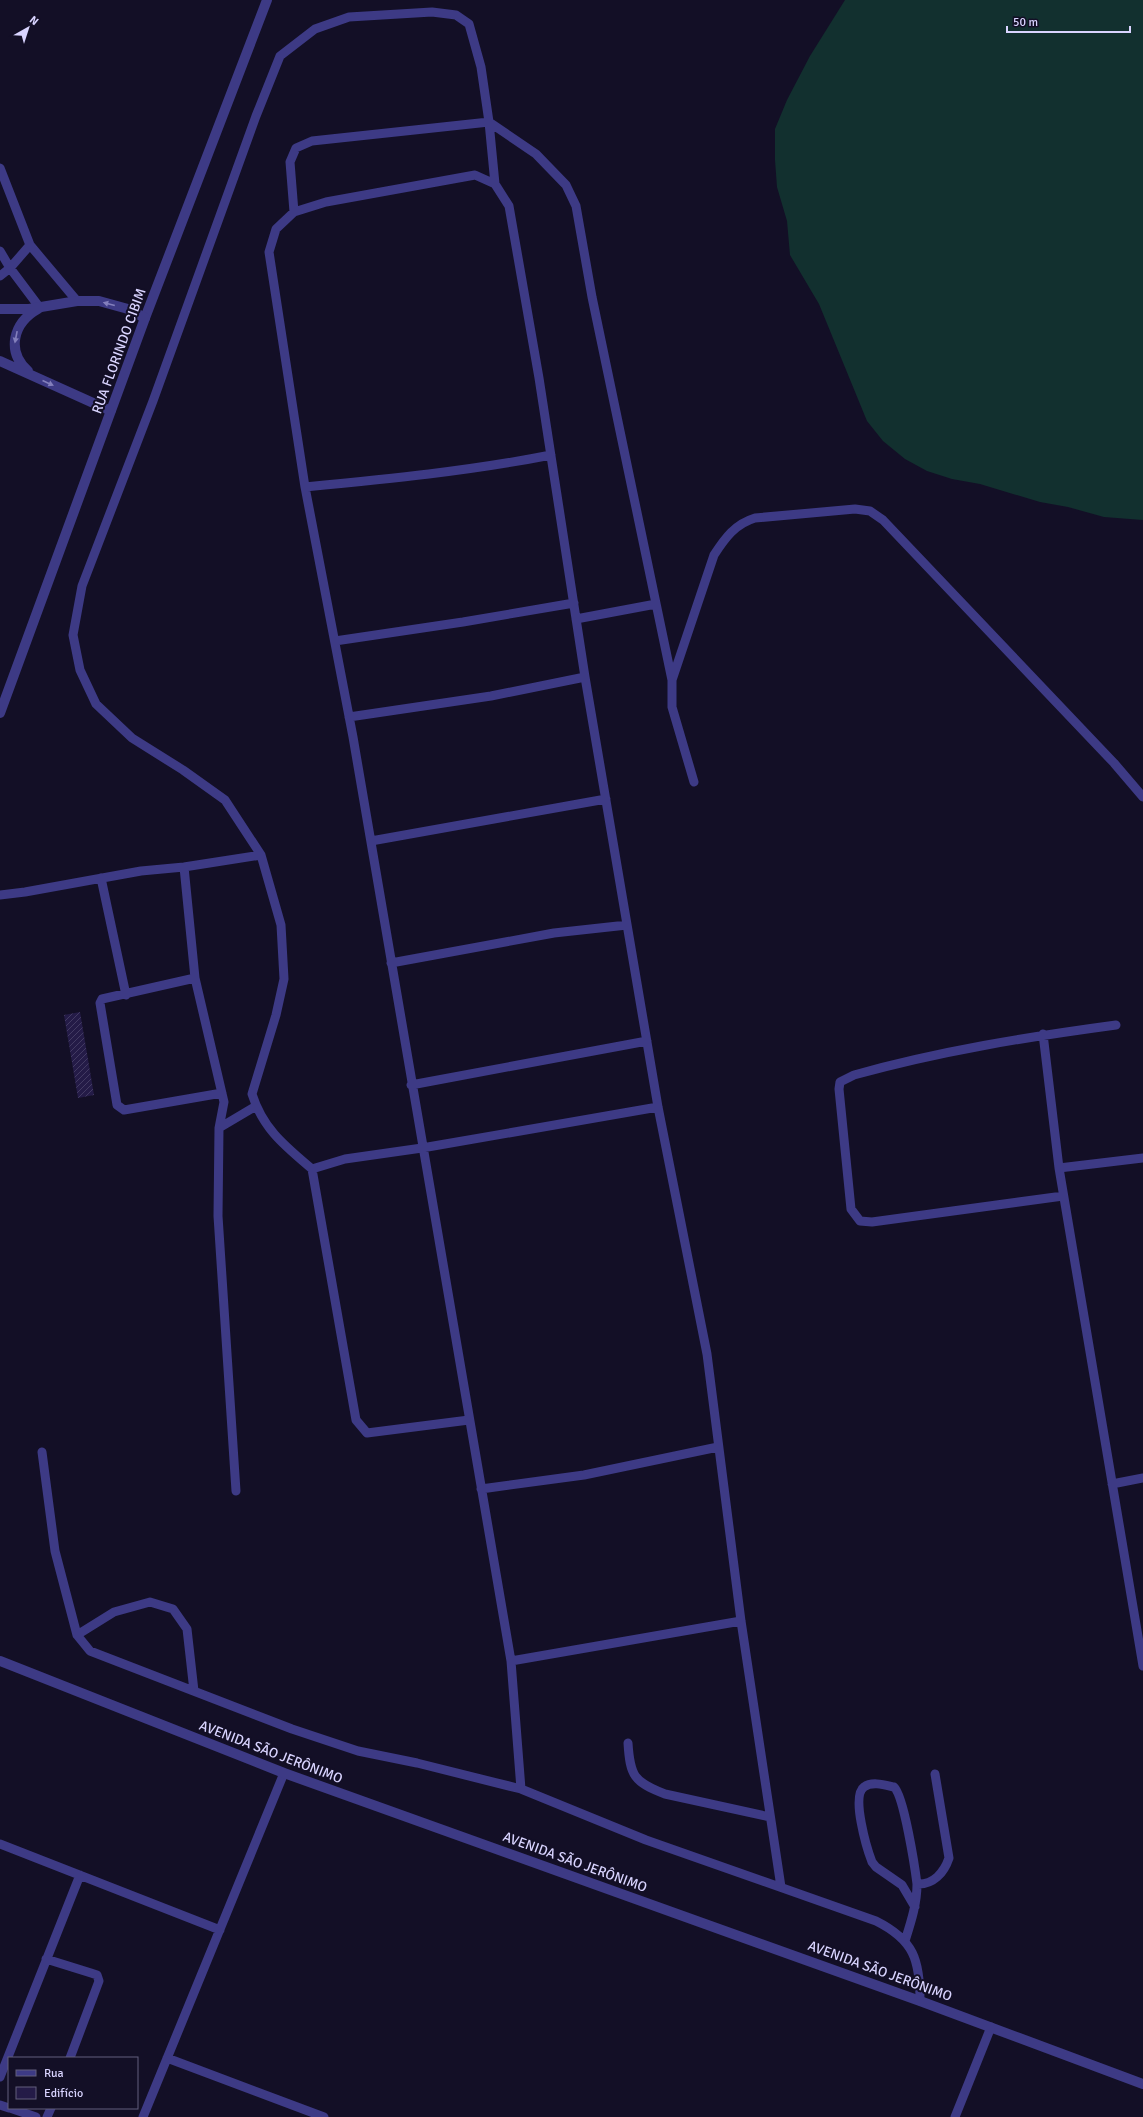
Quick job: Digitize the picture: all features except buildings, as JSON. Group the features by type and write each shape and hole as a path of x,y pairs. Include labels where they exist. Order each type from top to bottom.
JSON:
{"street":[{"name":"RUA FLORINDO CIBIM","path":"0,713 145,318 267,0"},
{"path":"0,309 40,308 76,301 99,301 128,308 145,318"},
{"path":"32,376 22,366 16,353 15,339 19,326 28,315 40,308"},
{"path":"0,361 111,411"},
{"name":"AVENIDA SÃO JERÔNIMO","path":"0,1661 284,1773 920,2000 1143,2084"}],"lane":[{"path":"470,1420 368,1433 356,1420 312,1169 274,1136 256,1106 252,1094 276,1015 284,979 281,925 261,855 225,800 183,770 132,738 96,704 80,670 73,635 82,586 153,401 256,116 280,56 315,28 349,17 432,12 456,15 469,24 481,66 489,122 494,184 509,206 551,455 585,677 658,1107 707,1354 741,1621 781,1887"},
{"path":"294,212 290,162 296,148 312,141 489,122 536,154 566,185 576,206 592,297 672,680 672,707 694,782"},
{"path":"0,168 30,245 76,301"},
{"path":"494,184 475,175 326,202 294,212 276,229 269,252 305,487 335,641 371,841 411,1085 511,1661 521,1789"},
{"path":"0,276 10,268 30,245"},
{"path":"0,251 10,268 40,308"},
{"path":"305,487 399,478 490,466 551,455"},
{"path":"672,680 714,555 725,538 738,525 755,518 855,509 870,511 889,526 1114,763 1143,797"},
{"path":"335,641 464,622 574,603"},
{"path":"576,619 656,604"},
{"path":"349,717 491,696 585,677"},
{"path":"371,841 606,799"},
{"path":"0,895 25,892 141,871 184,867 261,855"},
{"path":"184,867 195,978 224,1102 219,1128 218,1216 236,1491"},
{"path":"101,878 126,995"},
{"path":"391,963 554,933 627,925"},
{"path":"195,978 126,995 104,998 100,1004 117,1105 124,1110 222,1093"},
{"path":"1063,1196 872,1222 860,1221 854,1215 852,1209 839,1089 840,1082 844,1078 945,1052 1043,1034 1116,1025"},
{"path":"1043,1034 1063,1196 1143,1666"},
{"path":"411,1085 647,1041"},
{"path":"219,1128 256,1106"},
{"path":"312,1169 345,1159 422,1148 658,1107"},
{"path":"1059,1168 1143,1158"},
{"path":"481,1489 584,1475 718,1447"},
{"path":"42,1452 55,1551 77,1635 90,1651 292,1729 358,1751 417,1763 521,1789 646,1840 876,1921 892,1929 905,1941 916,1960 920,1975 920,2000"},
{"path":"1112,1484 1143,1478"},
{"path":"77,1635 114,1612 150,1602 174,1609 187,1629 194,1691"},
{"path":"511,1661 741,1621"},
{"path":"628,1743 632,1772 638,1781 647,1786 665,1794 770,1817"},
{"path":"143,2117 284,1773"},
{"path":"917,1884 924,1885 939,1876 946,1868 949,1858 935,1774"},
{"path":"905,1941 914,1907 917,1884 902,1807 897,1789 894,1787 876,1784 864,1786 860,1791 858,1805 872,1862 876,1867 902,1885 914,1907"},
{"path":"0,1844 220,1930"},
{"path":"0,2077 80,1875"},
{"path":"46,1959 97,1975 99,1982 70,2057"},
{"path":"955,2117 991,2027"},
{"path":"167,2058 324,2117"},
{"path":"12,2109 36,2117"}],"green space":[{"path":"845,0 1143,0 1143,520 1104,517 1068,507 1040,502 980,484 952,479 927,471 905,459 883,441 867,421 819,304 790,255 787,221 777,187 775,160 775,129 787,100 810,56"}]}
